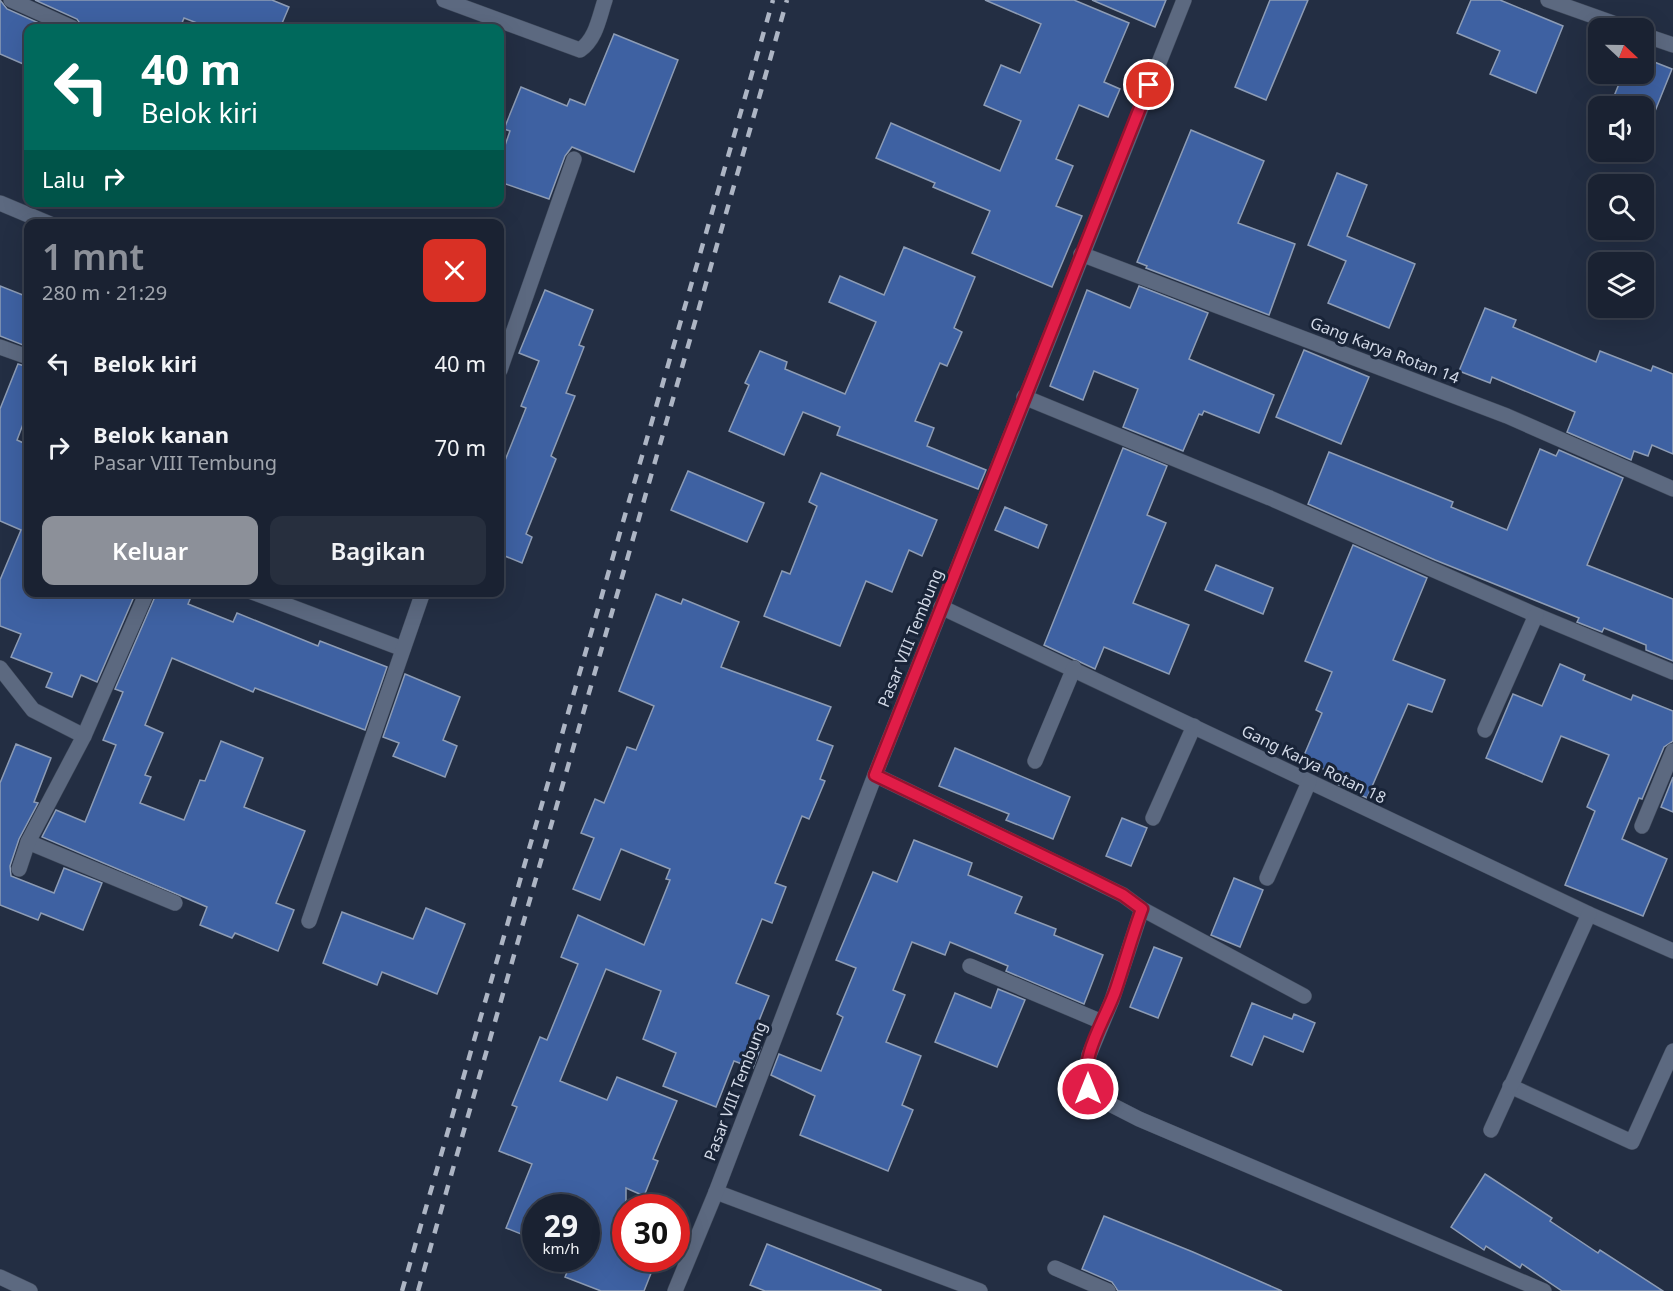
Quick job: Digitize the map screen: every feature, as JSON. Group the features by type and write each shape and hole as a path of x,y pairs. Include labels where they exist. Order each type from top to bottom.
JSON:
{"street":[{"path":"11,0 64,24"},
{"path":"444,0 580,50 587,45 594,34 604,0"},
{"name":"Pasar VIII Tembung","path":"675,1291 716,1192 941,607 1184,0"},
{"path":"1548,0 1599,18"},
{"path":"1654,38 1673,45"},
{"path":"504,359 574,159"},
{"path":"0,203 38,219"},
{"name":"Gang Karya Rotan 14","path":"1081,254 1507,416 1673,489"},
{"path":"0,347 24,356"},
{"path":"1024,397 1270,498 1536,615 1673,672"},
{"path":"18,869 28,842 84,736 145,597"},
{"path":"265,597 403,649"},
{"path":"309,921 421,597"},
{"name":"Gang Karya Rotan 18","path":"941,607 1074,668 1588,914 1673,951"},
{"path":"1485,730 1536,615"},
{"path":"0,668 33,710 84,736"},
{"path":"1035,761 1074,668"},
{"path":"1153,818 1194,726"},
{"path":"1642,826 1673,751"},
{"path":"875,775 1113,889 1142,909 1304,996"},
{"path":"1267,879 1309,782"},
{"path":"28,842 175,903"},
{"path":"1142,909 1089,1055 1085,1078 1088,1089 1110,1107 1544,1291"},
{"path":"1491,1130 1588,914"},
{"path":"970,966 1102,1022"},
{"path":"1510,1086 1632,1142 1673,1051"},
{"path":"716,1192 980,1291"},
{"path":"1055,1268 1108,1291"},
{"path":"0,1277 30,1291"}],"building":[{"path":"0,0 7,9 41,24 24,24 24,64 0,54"},
{"path":"35,0 272,0 289,7 282,24 200,24 184,18 182,24 80,24 77,19"},
{"path":"985,0 1074,0 1129,23 1104,82 1120,89 1108,117 1079,105 1056,159 1073,166 1056,206 1082,216 1052,287 972,253 990,211 933,187 935,183 876,158 891,123 1000,171 1021,121 984,105 1001,65 1020,73 1041,24"},
{"path":"1092,0 1166,0 1155,27"},
{"path":"1270,0 1308,0 1266,100 1235,87"},
{"path":"1471,0 1500,0 1563,26 1536,93 1490,74 1500,51 1457,33"},
{"path":"614,34 678,60 634,172 572,147 565,156 549,199 504,183 504,148 510,131 504,129 521,87 567,106 570,99 585,105"},
{"path":"1654,62 1672,69 1654,114 1654,96 1614,96 1619,84 1654,84"},
{"path":"1191,130 1264,161 1238,223 1295,244 1269,315 1146,268 1147,266 1137,262"},
{"path":"1337,173 1367,185 1347,236 1415,264 1389,328 1328,303 1346,261 1308,245"},
{"path":"904,247 975,277 954,328 962,332 947,366 940,363 915,421 934,428 927,446 986,470 978,489 837,435 840,427 803,412 784,455 729,431 749,385 745,383 760,351 787,362 785,369 845,394 876,322 829,302 840,276 884,295"},
{"path":"0,286 24,295 24,345 0,336"},
{"path":"1139,286 1208,313 1189,359 1274,395 1259,433 1204,411 1202,415 1199,414 1183,451 1123,427 1138,389 1094,371 1083,400 1050,386 1087,290 1130,308"},
{"path":"545,290 593,310 579,345 584,347 566,393 575,396 551,456 556,459 526,534 532,537 522,563 504,556 504,463 526,408 521,406 539,361 519,353"},
{"path":"1485,308 1516,320 1513,327 1596,362 1600,351 1651,371 1653,366 1673,374 1673,454 1652,445 1648,456 1634,451 1631,460 1567,432 1575,412 1492,377 1490,383 1459,371"},
{"path":"1304,350 1369,377 1341,444 1276,417"},
{"path":"18,364 24,366 24,422 17,440 24,443 24,597 134,597 97,682 81,675 72,697 46,687 52,673 11,657 21,634 0,626 0,580 21,530 0,521 0,409"},
{"path":"1123,448 1167,466 1147,515 1166,523 1133,603 1189,625 1169,674 1104,647 1095,669 1044,645"},
{"path":"1540,449 1556,456 1559,450 1623,478 1587,565 1673,599 1673,661 1646,650 1646,645 1604,628 1602,632 1577,622 1579,618 1435,560 1308,504 1329,452 1453,502 1451,507 1507,530"},
{"path":"688,471 764,503 747,542 671,510"},
{"path":"821,473 937,520 922,556 909,550 892,592 866,581 840,646 764,616 782,571 790,574 817,506 809,502"},
{"path":"1005,507 1047,525 1038,548 995,530"},
{"path":"1353,545 1427,578 1393,660 1445,680 1432,712 1408,704 1367,798 1337,784 1340,776 1302,760 1322,713 1316,710 1332,672 1305,661"},
{"path":"1216,565 1273,588 1263,614 1205,590"},
{"path":"656,594 681,604 683,599 739,622 721,667 831,707 817,740 833,746 820,779 825,781 809,819 802,816 775,883 786,887 772,923 762,919 736,983 769,996 750,1043 761,1047 753,1068 734,1061 716,1107 663,1086 676,1053 643,1039 661,991 606,969 560,1081 607,1100 617,1077 677,1101 653,1159 658,1161 645,1194 626,1188 626,1194 612,1194 612,1272 651,1272 644,1291 601,1291 565,1277 567,1272 600,1272 600,1194 522,1194 522,1234 506,1228 532,1164 499,1151 517,1107 512,1105 540,1037 547,1040 578,964 561,957 578,915 644,945 670,880 666,879 670,869 621,849 600,900 573,889 594,838 581,833 595,799 604,803 627,747 636,750 654,706 619,691"},
{"path":"155,597 191,597 188,604 233,622 237,613 318,646 320,641 387,667 365,730 255,688 253,692 172,658 145,725 163,733 145,775 151,777 140,803 184,820 200,780 205,781 221,741 263,758 244,807 305,831 276,903 294,910 278,951 235,933 232,938 200,925 207,907 42,837 56,810 85,822 116,745 103,740 123,692 115,689"},
{"path":"1560,664 1585,675 1583,680 1631,700 1633,695 1673,711 1673,741 1664,747 1622,839 1667,859 1643,916 1565,885 1595,811 1587,807 1609,755 1561,736 1542,782 1486,758 1513,694 1542,706"},
{"path":"405,674 460,697 443,740 457,746 445,777 393,756 399,743 383,737"},
{"path":"16,744 51,758 34,802 38,803 19,839 10,866 11,876 54,893 64,868 102,883 83,930 41,913 38,920 0,905 0,783"},
{"path":"955,748 1070,797 1053,839 1006,820 1009,814 939,786"},
{"path":"1673,777 1673,812 1661,807"},
{"path":"1122,818 1147,828 1131,866 1106,856"},
{"path":"914,840 972,863 968,875 1022,897 1015,913 1056,929 1054,935 1103,955 1084,1004 1006,971 1008,966 950,942 945,955 912,942 893,990 905,995 886,1042 921,1056 902,1105 913,1110 888,1171 800,1135 815,1096 771,1075 779,1054 821,1071 843,1017 837,1014 856,968 836,960 873,872 897,882"},
{"path":"1234,878 1263,890 1240,947 1211,935"},
{"path":"426,908 465,924 437,994 382,972 377,985 323,963 342,912 413,939"},
{"path":"1154,947 1182,958 1158,1018 1130,1007"},
{"path":"998,989 1025,1000 997,1067 935,1042 955,993 991,1008"},
{"path":"1252,1003 1292,1019 1294,1014 1315,1023 1303,1052 1264,1036 1252,1065 1231,1056"},
{"path":"1485,1174 1552,1218 1550,1221 1598,1253 1600,1250 1663,1291 1562,1291 1522,1264 1520,1268 1486,1246 1484,1250 1451,1227"},
{"path":"1104,1216 1282,1291 1118,1291 1112,1282 1082,1269"},
{"path":"767,1244 881,1291 765,1291 750,1285"}],"railway":[{"path":"402,1291 773,0"},
{"path":"418,1291 787,0"}],"route":[{"path":"1088,1089 1085,1078 1089,1055 1112,1000 1142,909 1123,895 875,775 1149,85"}]}
